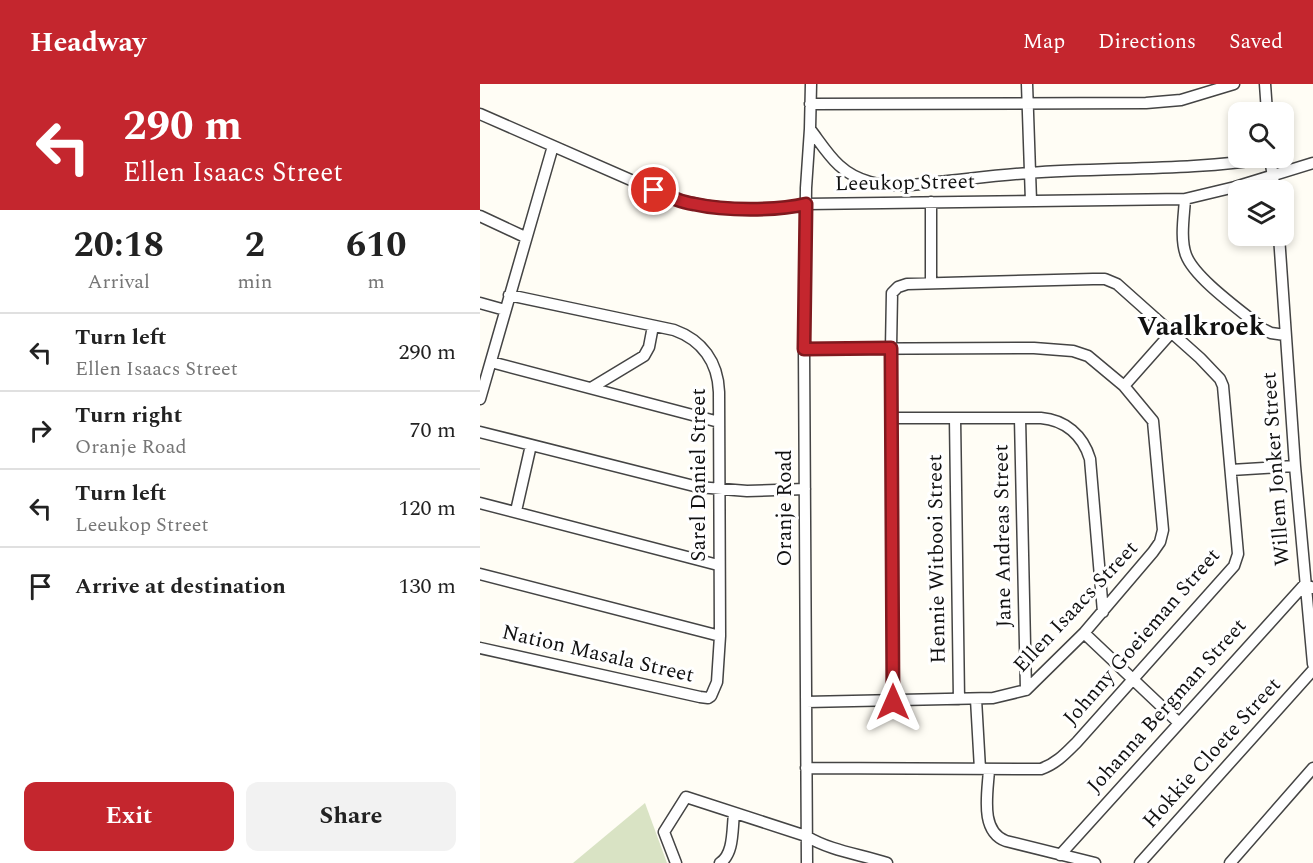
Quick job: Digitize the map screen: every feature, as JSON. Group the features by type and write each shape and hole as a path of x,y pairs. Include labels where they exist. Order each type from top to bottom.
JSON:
{"street":[{"name":"Oranje Road","path":"807,863 804,349 806,204 811,84"},
{"path":"1027,84 1031,201"},
{"path":"810,104 1158,103 1181,100 1234,84"},
{"path":"1265,84 1266,102"},
{"name":"Leeukop Street","path":"480,114 663,194 695,205 720,207 787,209 806,204 1185,199 1228,189 1313,163"},
{"path":"810,129 837,164 861,179 880,184 917,184 1029,173 1228,164"},
{"path":"480,399 553,146"},
{"path":"1272,168 1274,180"},
{"path":"1185,199 1184,248 1190,263 1203,278 1263,329 1285,335"},
{"path":"931,202 931,283"},
{"path":"480,216 525,237"},
{"name":"Willem Jonker Street","path":"1280,246 1294,466 1309,586 1313,664"},
{"name":"Johnny Goeieman Street","path":"806,768 1041,769 1048,767 1077,742 1210,594 1236,562 1238,554 1223,386 1214,372 1112,281 1105,279 903,285 892,293 891,348"},
{"name":"Sarel Daniel Street","path":"509,295 687,334 706,352 713,364 719,380 720,636 717,682 711,699"},
{"path":"480,303 505,310"},
{"path":"591,388 644,356 653,326"},
{"path":"1124,386 1171,333"},
{"path":"891,348 893,702"},
{"name":"Ellen Isaacs Street","path":"804,349 1034,348 1073,351 1095,360 1124,386 1155,424 1163,530 1154,552 1103,612 1026,690 993,698 976,699 806,702"},
{"path":"491,362 719,422"},
{"path":"892,418 1041,418 1059,421 1079,438 1090,459 1103,612"},
{"name":"Hennie Witbooi Street","path":"955,418 959,699"},
{"name":"Jane Andreas Street","path":"1020,418 1026,690"},
{"path":"480,432 679,483 720,490 805,489"},
{"path":"516,511 531,445"},
{"path":"1231,470 1294,466"},
{"path":"480,503 718,566"},
{"path":"480,574 720,636"},
{"name":"Johanna Bergman Street","path":"1060,855 1178,722 1309,586"},
{"path":"1084,633 1178,722"},
{"name":"Nation Masala Street","path":"480,649 711,699"},
{"name":"Hokkie Cloete Street","path":"1140,863 1313,670"},
{"path":"976,699 985,769 988,821 996,837 1076,861 1095,863"},
{"path":"1230,863 1313,768"},
{"path":"676,863 664,832 686,797 806,836 819,844 887,863"},
{"path":"720,863 726,859 730,849 734,814"}],"green space":[{"path":"645,803 667,863 573,863"}],"district":[{"name":"Vaalkroek","path":"1201,327"}],"route":[{"path":"654,190 684,202 702,206 787,209 806,204 804,349 891,348 893,702"}]}
